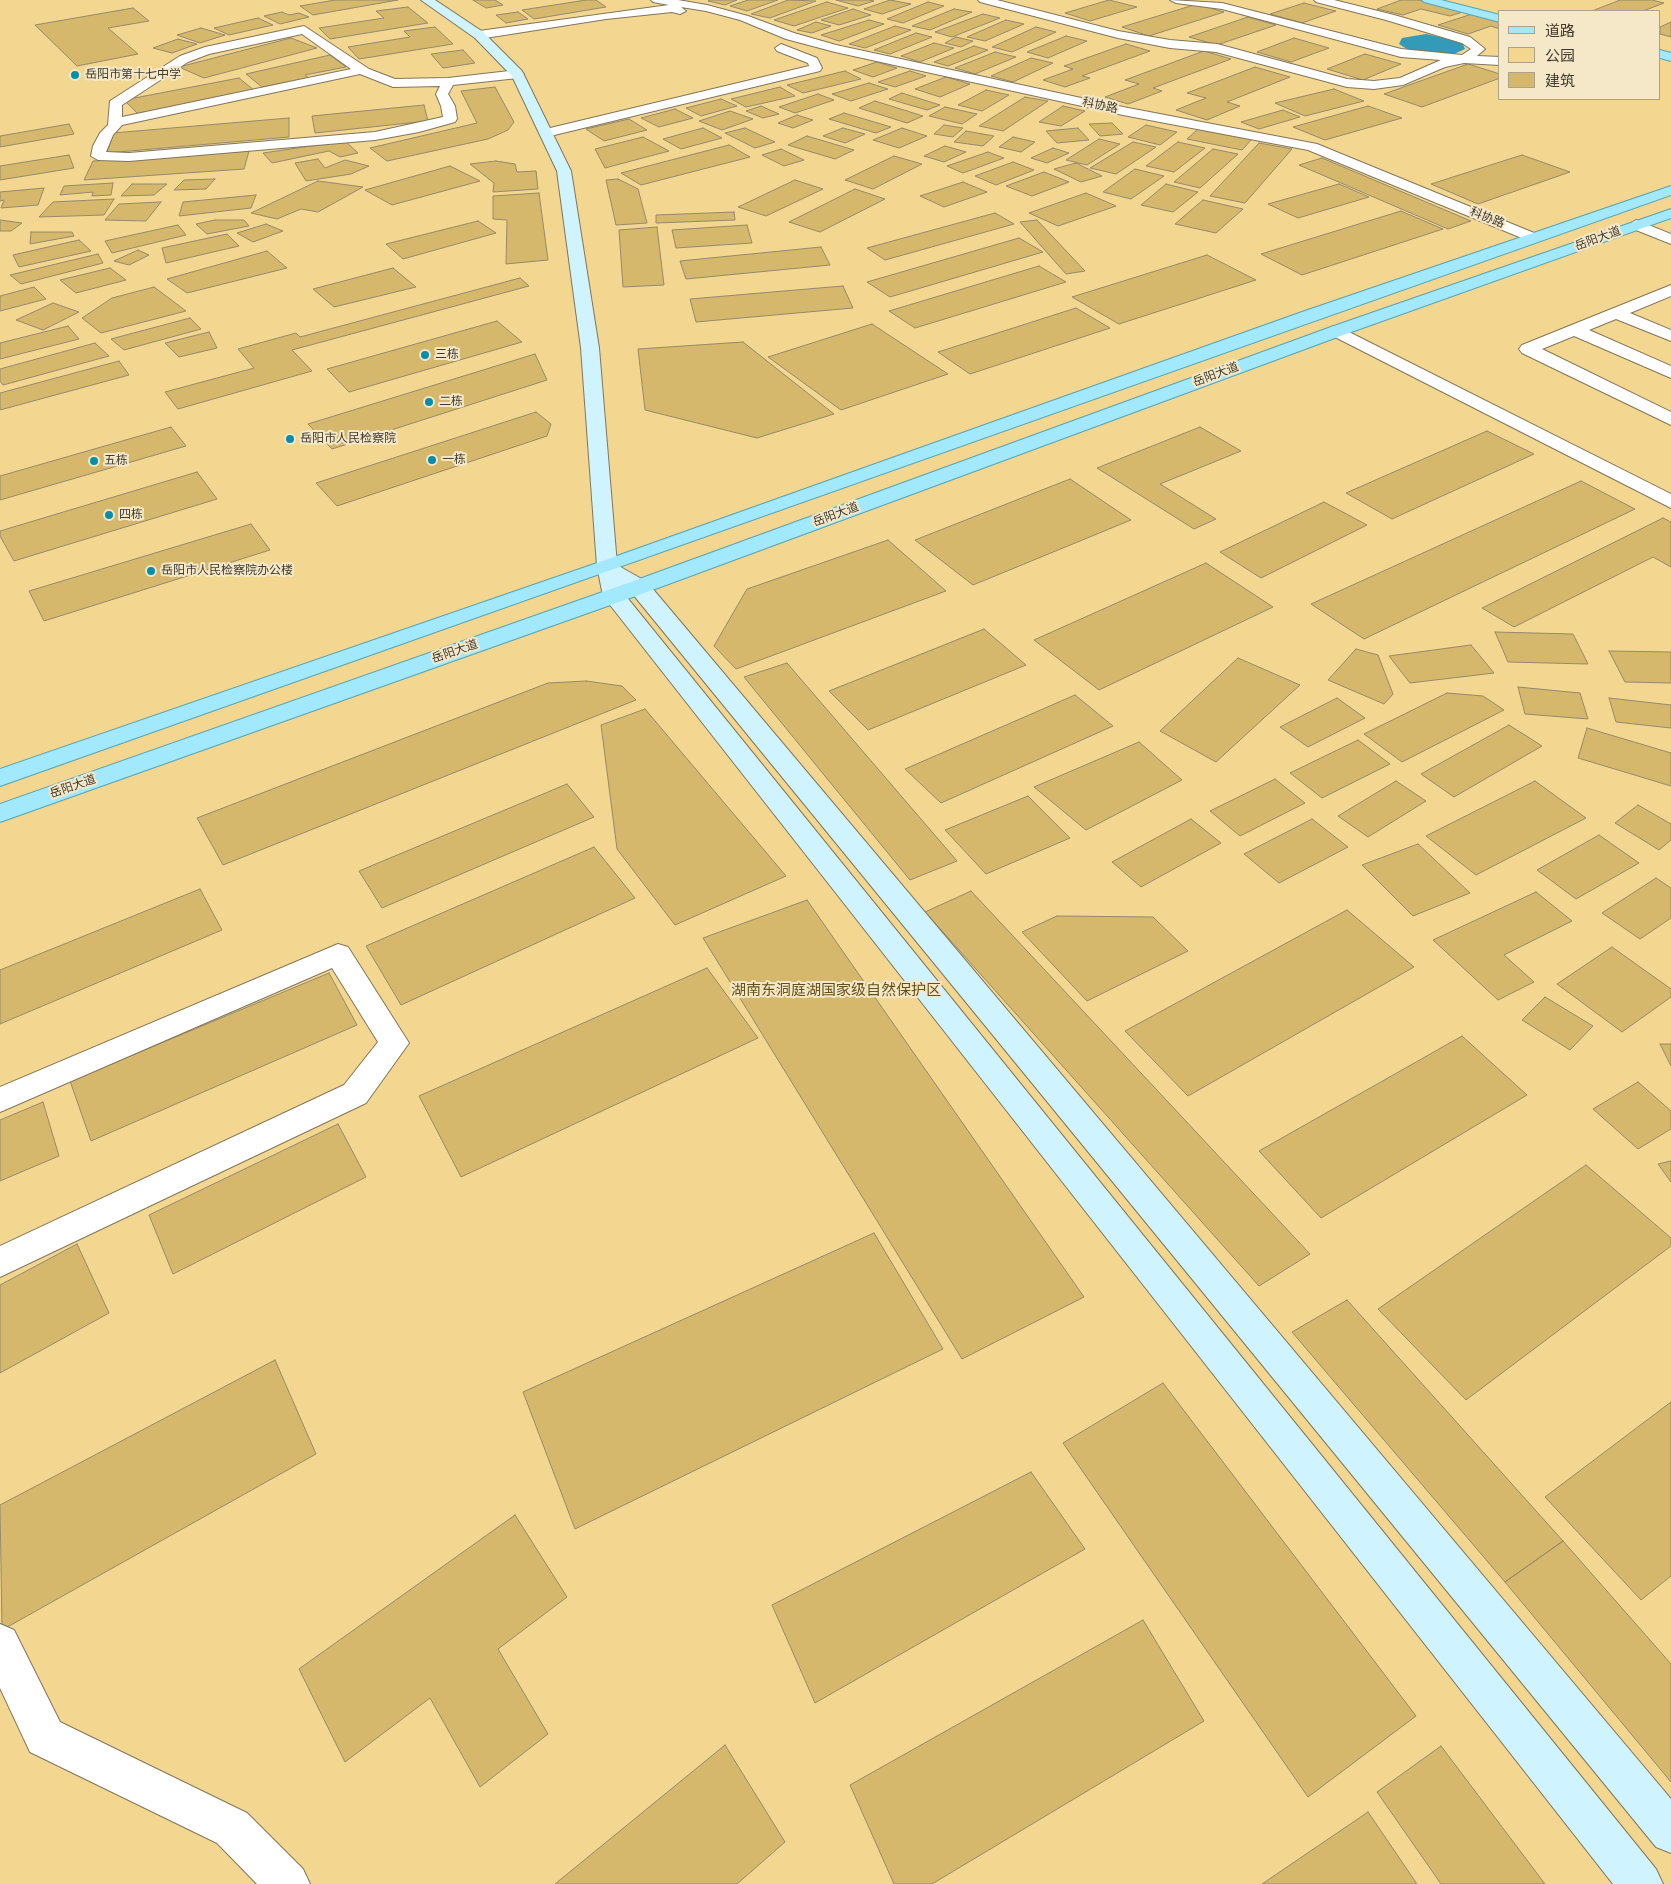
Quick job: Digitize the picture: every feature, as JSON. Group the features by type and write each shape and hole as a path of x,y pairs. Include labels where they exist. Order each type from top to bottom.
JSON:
{"main road":[{"path":"427,0 479,36 518,74 564,171 589,339 620,583 1641,1884"},
{"path":"1428,0 1498,18"},
{"path":"1456,0 1498,11"},
{"name":"岳阳大道","path":"0,813 620,583 1298,319 1671,190"},
{"name":"岳阳大道","path":"0,778 620,583 1670,213"},
{"path":"620,583 1671,1832"}],"street":[{"name":"科协路","path":"657,0 707,8 744,18 790,36 843,50 1123,111 1312,147 1534,238"},
{"path":"984,0 1118,34 1170,44 1217,48 1347,83 1374,84 1403,80 1441,64 1464,59 1479,49 1466,40 1390,17 1320,0"},
{"path":"1176,0 1222,6 1401,54 1498,61"},
{"path":"479,36 674,8 716,23"},
{"path":"448,82 442,94 448,106 450,119 419,128 375,136 129,157 98,156 100,146 116,122 115,104 184,59 205,50 255,39 304,30 362,70 393,83 448,82 518,74"},
{"path":"546,133 816,68 813,60 768,43"},
{"path":"116,122 362,70"},
{"path":"1636,225 1671,239"},
{"path":"1671,290 1528,349 1671,419"},
{"path":"1616,313 1671,336"},
{"path":"1575,330 1671,373"},
{"path":"1338,331 1671,502"},
{"path":"0,1100 338,954 394,1043 355,1094 0,1262"},
{"path":"0,1644 45,1738 232,1828 288,1884"}],"green space":[{"name":"湖南东洞庭湖国家级自然保护区","path":"0,0 1671,0 1671,1884 0,1884"}],"water":[{"path":"1426,34 1462,42 1465,49 1454,54 1410,51 1399,44 1402,38"}],"building":[{"path":"335,0 398,0 313,15 300,6"},
{"path":"473,0 495,0 503,5 486,8"},
{"path":"596,0 606,7 534,19 522,10"},
{"path":"737,0 725,5 708,1"},
{"path":"748,0 778,0 747,11 730,6"},
{"path":"788,0 816,1 770,18 751,14"},
{"path":"836,0 869,0 874,1 858,6"},
{"path":"890,0 911,4 882,14 864,9"},
{"path":"1109,0 1137,7 1090,21 1065,13"},
{"path":"1401,0 1418,0 1463,12 1450,16 1421,9 1403,15 1377,9"},
{"path":"1620,0 1652,0 1664,3 1646,10 1595,10"},
{"path":"827,2 848,8 794,26 774,20"},
{"path":"928,2 944,6 903,23 887,19"},
{"path":"1304,3 1336,11 1302,23 1270,14"},
{"path":"1197,4 1224,12 1149,36 1122,27"},
{"path":"408,7 428,23 330,39 319,28 384,18 376,11"},
{"path":"133,8 149,21 108,28 138,54 77,66 35,25"},
{"path":"853,9 871,15 839,25 821,20"},
{"path":"954,9 972,12 930,30 912,26"},
{"path":"282,12 289,15 299,13 309,17 280,24 264,16"},
{"path":"518,12 528,19 506,23 496,15"},
{"path":"983,14 1000,18 952,37 935,32"},
{"path":"1472,14 1498,20 1498,28 1491,26 1468,34 1438,25"},
{"path":"1248,17 1276,25 1217,45 1189,37"},
{"path":"258,18 273,25 229,35 214,28"},
{"path":"869,20 884,24 839,41 821,35"},
{"path":"1006,20 1024,24 985,41 967,37"},
{"path":"816,22 831,26 812,33 797,30"},
{"path":"1671,22 1671,37 1661,34 1661,27"},
{"path":"895,26 911,30 865,48 849,44"},
{"path":"435,27 453,44 359,59 348,47 410,37 404,31"},
{"path":"1036,27 1056,32 1012,52 992,47"},
{"path":"201,28 225,35 200,43 177,35"},
{"path":"916,33 932,37 890,54 874,50"},
{"path":"1066,36 1087,41 1048,58 1027,52"},
{"path":"956,37 973,41 961,47 945,43"},
{"path":"291,38 317,48 204,78 179,67"},
{"path":"1294,38 1329,48 1291,62 1257,52"},
{"path":"178,39 197,44 172,53 153,48"},
{"path":"934,43 954,48 920,62 901,56"},
{"path":"1126,44 1150,51 1082,76 1090,78 1065,87 1043,80 1073,69 1064,66"},
{"path":"974,46 988,50 948,66 934,62"},
{"path":"463,50 475,63 443,68 431,54"},
{"path":"1204,51 1231,59 1153,88 1162,91 1128,104 1105,97 1139,84 1125,80"},
{"path":"995,52 1016,57 975,74 955,68"},
{"path":"1365,54 1401,64 1363,80 1327,69"},
{"path":"330,55 346,67 305,75 309,78 262,87 246,74"},
{"path":"1031,58 1053,63 1013,82 991,76"},
{"path":"877,62 897,68 873,77 853,70"},
{"path":"1468,64 1498,73 1498,79 1422,107 1384,94"},
{"path":"1255,67 1290,77 1227,102 1240,106 1207,120 1176,110 1206,98 1187,93"},
{"path":"845,71 861,79 803,93 787,85"},
{"path":"910,71 926,76 895,87 878,82"},
{"path":"946,77 970,84 940,97 915,89"},
{"path":"239,78 255,91 138,114 124,100"},
{"path":"869,83 888,89 851,101 832,94"},
{"path":"495,87 514,122 508,130 488,139 387,161 370,148 477,123 461,91"},
{"path":"780,87 795,96 746,107 731,99"},
{"path":"1334,89 1364,101 1305,116 1275,103"},
{"path":"986,90 1009,95 982,111 958,105"},
{"path":"902,93 940,105 927,110 889,99"},
{"path":"818,94 834,100 795,113 779,107"},
{"path":"1025,97 1048,101 1003,131 979,126"},
{"path":"721,99 737,106 701,116 686,108"},
{"path":"875,101 923,116 907,123 859,108"},
{"path":"424,105 428,121 315,133 312,116"},
{"path":"761,106 779,114 763,118 746,111"},
{"path":"1063,106 1085,111 1061,126 1039,122"},
{"path":"1368,106 1402,118 1325,140 1293,127"},
{"path":"945,107 977,114 962,124 929,116"},
{"path":"675,109 693,118 659,127 641,118"},
{"path":"1283,110 1300,117 1259,129 1241,122"},
{"path":"730,111 753,119 722,130 699,121"},
{"path":"844,113 891,127 876,133 829,119"},
{"path":"797,115 813,120 793,128 778,123"},
{"path":"289,118 289,137 107,153 113,133"},
{"path":"629,119 647,130 604,141 586,129"},
{"path":"1112,123 1123,134 1100,136 1089,124"},
{"path":"69,124 74,134 0,147 0,136"},
{"path":"944,125 963,128 953,137 934,134"},
{"path":"1146,125 1177,132 1160,145 1128,137"},
{"path":"703,128 722,138 681,149 663,139"},
{"path":"745,128 775,142 755,148 725,133"},
{"path":"843,128 865,134 845,143 823,136"},
{"path":"902,128 927,136 899,148 873,140"},
{"path":"1078,128 1089,140 1057,143 1046,131"},
{"path":"1198,129 1252,139 1242,150 1187,139"},
{"path":"966,131 994,136 983,146 954,142"},
{"path":"807,136 854,150 835,159 788,145"},
{"path":"643,137 669,151 605,168 595,149"},
{"path":"1013,137 1035,142 1021,152 999,147"},
{"path":"1099,139 1120,144 1087,165 1066,160"},
{"path":"345,141 358,153 340,157 329,151 272,163 263,153"},
{"path":"1133,142 1156,147 1116,174 1090,168"},
{"path":"1178,142 1205,148 1174,172 1146,166"},
{"path":"1259,143 1292,149 1245,203 1210,196"},
{"path":"729,145 750,157 641,185 621,173"},
{"path":"945,146 966,152 944,162 924,156"},
{"path":"1053,148 1069,153 1047,163 1031,158"},
{"path":"781,149 804,160 784,166 762,155"},
{"path":"1213,149 1238,154 1200,188 1174,182"},
{"path":"249,151 244,169 84,180 93,161"},
{"path":"988,152 1004,158 963,173 947,166"},
{"path":"69,155 74,168 0,180 0,166"},
{"path":"1522,155 1570,172 1478,204 1431,184"},
{"path":"894,156 922,164 873,189 845,180"},
{"path":"1322,158 1471,221 1448,229 1299,165"},
{"path":"318,159 325,168 345,160 369,166 351,174 306,181 295,163"},
{"path":"496,161 515,164 517,172 536,171 538,189 493,192 494,183 470,164"},
{"path":"1013,162 1034,170 996,185 975,176"},
{"path":"1076,163 1102,176 1081,182 1054,169"},
{"path":"450,166 480,181 392,205 365,190"},
{"path":"1135,169 1164,176 1131,199 1103,192"},
{"path":"1044,172 1069,182 1032,196 1006,186"},
{"path":"215,179 206,189 174,190 184,180"},
{"path":"618,179 638,189 647,223 616,225 606,180"},
{"path":"795,180 823,189 766,216 738,207"},
{"path":"318,181 363,187 318,212 301,209 277,219 251,213"},
{"path":"963,182 987,192 944,207 920,196"},
{"path":"113,183 111,195 92,196 93,192 60,195 64,186"},
{"path":"132,184 167,184 154,195 121,196"},
{"path":"1166,184 1198,192 1173,212 1141,205"},
{"path":"1339,184 1369,197 1298,218 1268,204"},
{"path":"44,188 38,205 1,208 4,200 0,201 0,192"},
{"path":"855,189 885,199 820,232 789,222"},
{"path":"539,193 548,260 506,264 507,220 493,219 493,196"},
{"path":"1086,193 1116,206 1058,226 1029,213"},
{"path":"256,195 251,208 179,216 183,202"},
{"path":"114,199 104,215 39,217 53,202"},
{"path":"1203,200 1243,209 1216,233 1175,224"},
{"path":"161,202 146,221 105,220 119,204"},
{"path":"1401,211 1443,229 1302,275 1261,254"},
{"path":"734,212 735,220 656,223 656,215"},
{"path":"995,213 1014,224 885,260 867,248"},
{"path":"0,220 22,223 11,231 0,231"},
{"path":"215,220 244,220 249,226 207,234 196,224"},
{"path":"1037,220 1085,271 1066,274 1020,222"},
{"path":"478,221 496,233 403,259 386,244"},
{"path":"266,224 283,231 253,242 237,233"},
{"path":"178,225 186,235 112,253 105,241"},
{"path":"747,225 752,243 676,248 672,230"},
{"path":"657,227 664,285 623,287 619,230"},
{"path":"31,232 72,232 74,236 30,244"},
{"path":"227,234 239,246 166,263 162,248"},
{"path":"1019,238 1043,252 890,297 867,282"},
{"path":"79,240 91,251 19,267 13,255"},
{"path":"821,247 830,265 686,279 680,261"},
{"path":"138,250 149,255 129,265 114,261"},
{"path":"267,251 287,268 187,293 167,279"},
{"path":"98,254 103,263 21,284 10,275"},
{"path":"1207,255 1256,280 1119,324 1072,297"},
{"path":"1039,266 1066,282 915,328 889,311"},
{"path":"110,268 126,280 76,293 60,280"},
{"path":"393,268 416,287 334,307 313,289"},
{"path":"520,278 529,286 292,350 312,371 178,409 165,392 254,368 238,349 296,333 300,337"},
{"path":"843,286 853,308 696,322 690,299"},
{"path":"34,287 46,299 0,311 0,296"},
{"path":"154,287 186,311 101,333 82,318 112,298"},
{"path":"53,303 79,312 43,330 16,320"},
{"path":"1076,308 1110,328 970,374 938,352"},
{"path":"190,318 201,329 124,350 111,339"},
{"name":"三栋","path":"497,321 522,342 349,392 327,369"},
{"path":"872,324 948,374 841,410 768,357"},
{"path":"68,326 79,339 0,359 0,343"},
{"path":"209,332 217,348 179,357 165,343"},
{"path":"743,342 834,414 757,438 645,410 638,349"},
{"path":"95,343 109,356 3,385 0,381 0,369"},
{"name":"二栋","path":"535,354 547,380 332,449 308,424"},
{"path":"119,361 129,375 0,410 0,393"},
{"name":"一栋","path":"536,412 551,424 547,436 337,506 316,483"},
{"name":"五栋","path":"171,427 186,446 0,500 0,476"},
{"path":"1200,427 1241,451 1160,484 1216,519 1194,529 1097,468"},
{"path":"1487,431 1534,454 1392,519 1346,493"},
{"name":"四栋","path":"197,472 217,499 14,561 0,536 0,531"},
{"path":"1070,479 1131,520 973,585 915,540"},
{"path":"1581,481 1635,509 1364,639 1311,604"},
{"path":"1324,502 1367,525 1261,578 1220,552"},
{"path":"1663,518 1671,522 1671,567 1653,557 1514,627 1482,608"},
{"name":"岳阳市人民检察院办公楼","path":"251,524 270,550 44,621 29,591"},
{"path":"888,540 946,591 736,669 714,646 747,589"},
{"path":"1206,563 1273,607 1099,690 1034,640"},
{"path":"984,629 1026,665 868,730 829,691"},
{"path":"1495,632 1573,634 1588,664 1508,662"},
{"path":"1471,645 1494,673 1410,683 1389,656"},
{"path":"1356,649 1378,655 1393,694 1384,704 1328,680"},
{"path":"1609,651 1671,652 1671,683 1625,682"},
{"path":"1238,658 1300,685 1216,762 1160,731"},
{"path":"787,663 957,861 910,880 744,677"},
{"path":"586,681 622,686 636,700 223,865 197,818 548,683"},
{"path":"1518,687 1580,693 1588,719 1525,714"},
{"path":"1447,693 1483,696 1504,710 1402,762 1364,734"},
{"path":"1075,695 1113,726 941,803 905,769"},
{"path":"1337,698 1365,718 1308,747 1280,727"},
{"path":"1609,698 1671,705 1671,728 1616,722"},
{"path":"645,709 786,876 675,925 617,849 601,725"},
{"path":"1509,725 1542,746 1454,797 1421,774"},
{"path":"1587,728 1671,753 1671,786 1578,758"},
{"path":"1358,740 1390,764 1322,798 1290,773"},
{"path":"1139,742 1182,780 1086,830 1034,787"},
{"path":"1275,779 1305,803 1240,836 1210,811"},
{"path":"1396,781 1426,801 1368,837 1338,816"},
{"path":"1535,781 1586,818 1476,875 1426,836"},
{"path":"567,784 594,817 382,908 359,871"},
{"path":"1028,796 1070,838 986,874 945,830"},
{"path":"1638,805 1671,824 1671,840 1659,850 1615,823"},
{"path":"1191,819 1221,843 1141,887 1112,862"},
{"path":"1312,819 1348,847 1279,883 1244,854"},
{"path":"1599,835 1639,863 1576,899 1537,870"},
{"path":"1418,844 1470,893 1413,916 1362,865"},
{"path":"594,847 635,898 401,1005 366,946"},
{"path":"1656,878 1671,888 1671,918 1640,939 1602,913"},
{"path":"200,889 222,930 0,1024 0,970"},
{"path":"971,891 1310,1254 1259,1286 925,912"},
{"path":"1536,892 1572,921 1504,955 1534,982 1498,1000 1433,940"},
{"path":"807,900 1084,1297 962,1359 703,938"},
{"path":"1347,910 1414,967 1188,1096 1125,1031"},
{"path":"1057,916 1153,917 1188,951 1087,1001 1022,932"},
{"path":"1612,947 1671,989 1671,997 1622,1032 1557,984"},
{"path":"707,968 758,1038 461,1177 419,1096"},
{"path":"329,973 357,1025 91,1141 70,1081"},
{"path":"1545,997 1593,1026 1570,1050 1522,1020"},
{"path":"1462,1036 1527,1095 1321,1218 1259,1151"},
{"path":"1660,1044 1671,1044 1671,1066"},
{"path":"1638,1082 1671,1111 1671,1129 1638,1149 1593,1109"},
{"path":"43,1102 59,1156 0,1181 0,1120"},
{"path":"338,1124 366,1177 173,1274 149,1215"},
{"path":"1671,1161 1671,1182 1658,1164"},
{"path":"1586,1165 1671,1238 1671,1246 1466,1400 1378,1309"},
{"path":"874,1233 943,1349 575,1529 523,1392"},
{"path":"77,1244 109,1313 0,1373 0,1285"},
{"path":"1347,1300 1563,1541 1505,1582 1292,1332"},
{"path":"275,1360 316,1454 2,1630 0,1505"},
{"path":"1163,1383 1416,1716 1308,1797 1063,1443"},
{"path":"1671,1402 1671,1576 1641,1600 1545,1497"},
{"path":"1031,1472 1085,1549 815,1703 772,1605"},
{"path":"515,1515 567,1597 498,1649 548,1734 480,1787 430,1698 345,1762 299,1669"},
{"path":"1563,1541 1671,1664 1671,1782 1505,1582"},
{"path":"1143,1620 1204,1721 932,1884 894,1884 850,1785"},
{"path":"725,1745 785,1842 737,1884 555,1884"},
{"path":"1441,1746 1545,1884 1441,1884 1377,1792"},
{"path":"1368,1812 1417,1884 1262,1884"}],"place":[{"name":"岳阳市第十七中学","path":"75,75"},
{"name":"三栋","path":"425,355"},
{"name":"二栋","path":"429,402"},
{"name":"岳阳市人民检察院","path":"290,439"},
{"name":"一栋","path":"432,460"},
{"name":"五栋","path":"94,461"},
{"name":"四栋","path":"109,515"},
{"name":"岳阳市人民检察院办公楼","path":"151,571"}]}
